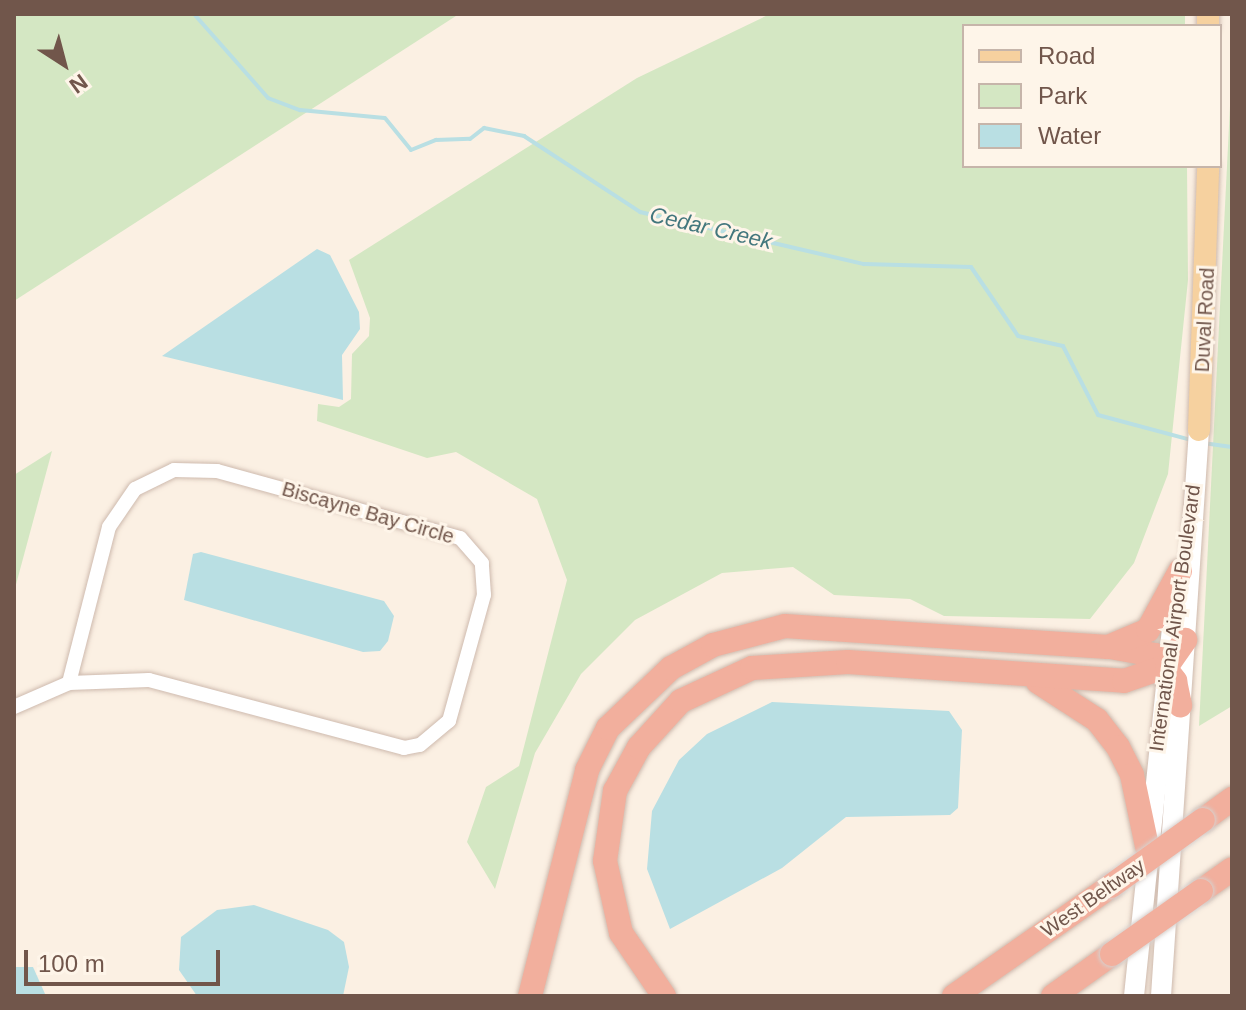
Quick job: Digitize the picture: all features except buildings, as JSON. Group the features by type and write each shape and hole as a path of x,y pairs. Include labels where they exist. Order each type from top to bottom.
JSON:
{"highway":[{"path":"1108,647 1148,630 1180,571"},
{"path":"530,996 575,808 598,746 638,695 693,654 785,626 1108,647 1155,655 1167,666 1180,705"},
{"path":"664,996 621,933 605,861 615,791 639,747 674,707 729,674 775,665 848,662 1024,677 1124,681 1167,666 1185,640"},
{"path":"1024,677 1067,696 1118,747 1132,775 1147,846"},
{"name":"West Beltway","path":"954,996 1232,799"},
{"path":"1053,996 1232,869"}],"main road":[{"name":"Duval Road","path":"1196,474 1208,168"},
{"name":"International Airport Boulevard","path":"1134,996 1167,666 1196,474"},
{"name":"International Airport Boulevard","path":"1161,996 1196,474"}],"street":[{"name":"Biscayne Bay Circle","path":"206,469 460,538 473,548 484,595 449,721 431,741 404,748 149,680 69,683 121,504 154,477 206,469"},
{"path":"14,707 69,683"}],"green space":[{"path":"14,14 459,14 14,301"},
{"path":"770,14 1185,14 1185,24 962,24 962,168 1187,168 1188,280 1168,474 1134,563 1090,619 944,616 910,599 834,595 793,567 722,573 635,620 581,674 535,753 495,889 467,842 486,787 519,766 567,580 537,499 456,452 427,458 317,421 318,404 339,407 351,399 352,354 369,336 370,318 349,260 637,78"},
{"path":"1232,66 1232,706 1199,726"},
{"path":"52,451 14,592 14,475"}],"water":[{"path":"317,249 330,255 359,312 360,329 342,355 343,400 162,356"},
{"path":"201,552 384,601 394,616 388,641 380,651 363,652 184,600 193,554"},
{"path":"772,702 949,711 962,730 958,808 950,815 846,817 782,868 670,929 647,869 652,811 679,760 707,734"},
{"path":"254,905 328,930 344,942 349,967 343,996 197,996 179,970 181,937 217,910"},
{"path":"14,967 33,967 46,996 14,996"}],"waterway":[{"name":"Cedar Creek","path":"194,14 268,98 300,110 385,118 411,150 436,140 470,139 484,128 524,136 640,212 864,264 971,267 1018,336 1063,346 1098,415 1191,440"},
{"name":"Cedar Creek","path":"1203,443 1232,447"}]}
